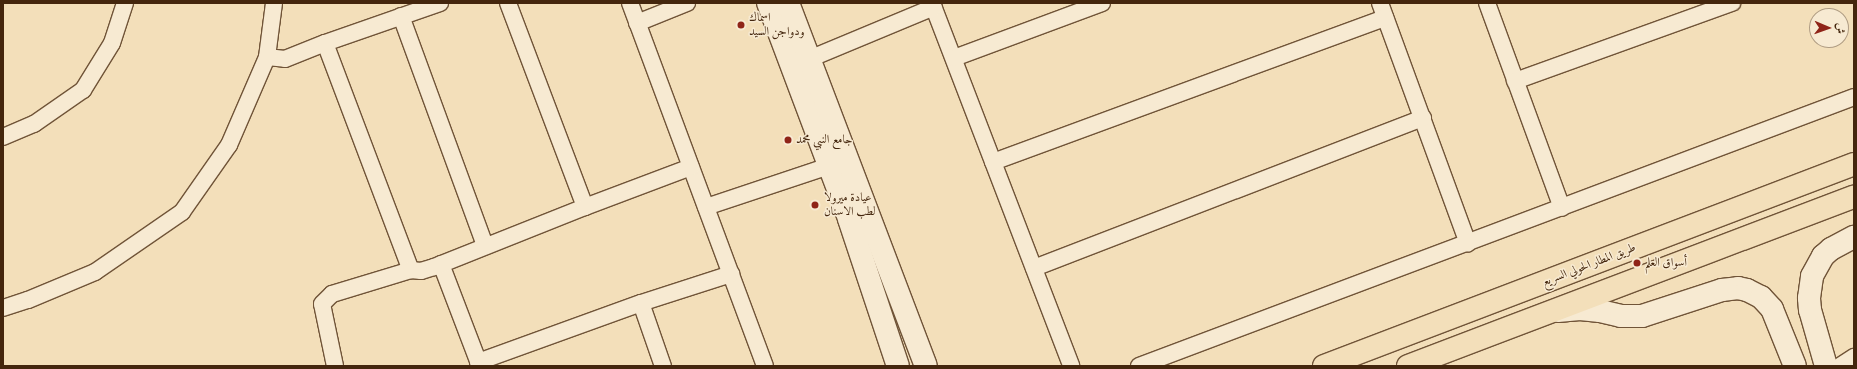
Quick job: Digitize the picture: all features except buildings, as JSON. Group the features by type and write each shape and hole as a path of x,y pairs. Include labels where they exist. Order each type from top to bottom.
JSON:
{"highway":[{"name":"طريق المطار الحولي السريع","path":"1324,366 1854,164"},
{"path":"1408,366 1854,197"}],"main road":[{"path":"768,3 829,166 850,194 926,366"},
{"path":"788,3 809,59 850,194 898,366"},
{"path":"1826,366 1810,310 1809,298 1812,276 1816,265 1823,256 1831,249 1854,237"},
{"path":"1543,314 1563,310 1580,309 1600,311 1621,316 1642,316 1722,290 1738,288 1747,290 1761,297 1772,309 1795,366"}],"street":[{"path":"3,137 34,124 83,90 112,43 126,3"},
{"path":"3,308 28,300 95,272 182,212 229,145 267,57 274,3"},
{"path":"267,57 285,59 325,43 440,3"},
{"path":"508,3 585,207"},
{"path":"630,3 765,366"},
{"path":"637,23 687,3"},
{"path":"954,58 1102,3"},
{"path":"1487,3 1562,208"},
{"path":"1515,81 1732,3"},
{"path":"809,59 933,5 1071,366"},
{"path":"993,162 1383,10 1468,243"},
{"path":"401,16 485,246"},
{"path":"325,43 411,270"},
{"path":"1139,366 1854,97"},
{"path":"1034,268 1423,118"},
{"path":"706,208 829,166"},
{"path":"335,366 322,304 332,294 411,270 422,271 691,167"},
{"path":"441,264 479,364 641,303 731,274"},
{"path":"641,303 663,366"},
{"path":"1840,366 1854,357"}],"place":[{"name":"اسماك ودواجن السيد","path":"741,25"},
{"name":"جامع النبي محمد","path":"788,140"},
{"name":"عيادة ميرولا لطب الاسنان","path":"815,205"},
{"name":"أسواق العلم","path":"1637,263"}]}
